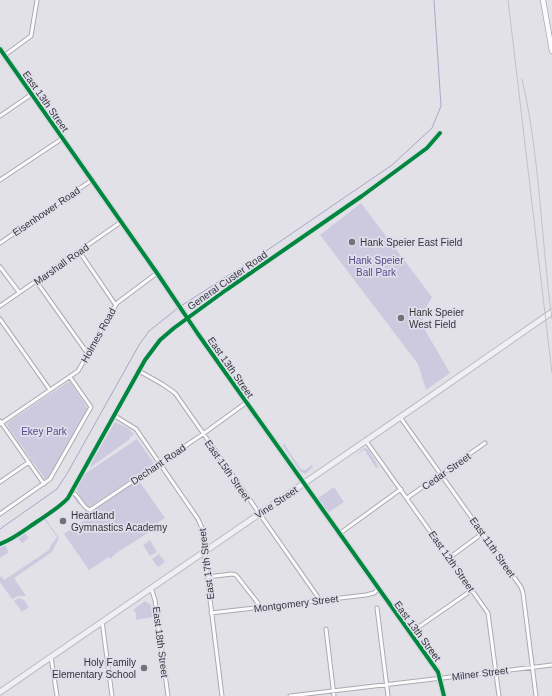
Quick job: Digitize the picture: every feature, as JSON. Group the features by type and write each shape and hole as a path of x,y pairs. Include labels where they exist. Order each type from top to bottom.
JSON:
{"main road":[{"name":"Vine Street","path":"0,692 552,312"}],"street":[{"path":"5,55 31,36 37,0"},
{"path":"543,0 552,51"},
{"name":"East 13th Street","path":"0,49 303,483 438,672 444,696"},
{"path":"0,116 32,94"},
{"name":"General Custer Road","path":"0,544 6,542 63,503 72,492 145,360 160,340 226,290 362,196 427,148 440,133"},
{"path":"0,180 62,138"},
{"name":"Eisenhower Road","path":"0,243 92,180"},
{"name":"Marshall Road","path":"0,306 121,222"},
{"path":"79,251 115,304"},
{"path":"0,267 19,292"},
{"name":"Holmes Road","path":"0,422 78,371 115,304 157,273"},
{"path":"36,281 88,354"},
{"path":"0,319 50,390"},
{"name":"East 15th Street","path":"139,371 175,393 320,600"},
{"path":"0,514 50,479 91,407 70,377"},
{"name":"Dechant Road","path":"72,492 76,494 86,508 90,510 153,466 160,464 247,402"},
{"name":"East 17th Street","path":"115,416 136,429 201,524 205,543 204,551 222,696"},
{"name":"East 11th Street","path":"400,418 521,587 536,696"},
{"path":"0,422 44,484"},
{"name":"East 12th Street","path":"366,441 488,613 499,696"},
{"name":"Cedar Street","path":"407,498 485,443"},
{"path":"0,482 29,462"},
{"path":"339,534 401,489"},
{"path":"449,558 483,533"},
{"path":"207,577 232,574 236,575 240,578 261,607"},
{"name":"East 18th Street","path":"151,588 155,600 168,696"},
{"name":"Montgomery Street","path":"212,613 371,594 378,589"},
{"path":"410,633 472,590"},
{"path":"377,608 388,696"},
{"path":"102,621 112,696"},
{"path":"326,629 334,696"},
{"path":"51,656 58,696"},
{"name":"Milner Street","path":"290,696 552,665"}],"green space":[{"name":"Hank Speier Ball Park","path":"361,203 432,297 422,315 425,330 450,373 426,390 418,364 320,235"},
{"name":"Ekey Park","path":"68,382 71,383 88,409 49,478 45,479 8,427 7,423"},
{"path":"115,422 128,428 134,434 129,438 130,439 91,467 90,465"},
{"path":"137,439 153,464 87,508 76,489 83,475"},
{"path":"285,443 286,447 301,469 305,470 312,465 313,467 305,474 301,472 283,446"},
{"path":"364,448 368,449 379,467 376,468 364,450 355,456"},
{"path":"137,478 165,518 156,524 157,527 118,552 111,559 109,557 89,570 64,534 89,517 81,504 79,505 71,494 72,492 89,510"},
{"path":"334,487 344,502 329,512 318,498"},
{"path":"45,518 59,538 52,552 14,578 26,596 18,596 12,599 0,582 0,577 1,576 4,580 49,550 57,537 44,519"},
{"path":"24,532 29,538 22,543 17,537"},
{"path":"150,540 157,552 150,556 143,545"},
{"path":"5,545 9,552 0,558 0,547"},
{"path":"159,554 165,562 158,567 152,559"},
{"path":"19,598 24,600 29,607 22,612 14,601"},
{"path":"145,601 151,605 153,617 136,620 136,613 133,610"}],"waterway":[{"path":"181,306 269,249 392,165 432,128 441,106 434,0"},
{"path":"0,529 57,489 139,345 149,331 178,308"}],"railway":[{"path":"508,0 552,373"},
{"path":"522,79 537,168 552,319"}],"cycle path":[{"path":"0,49 198,334 438,672 444,696"},
{"path":"0,544 20,534 68,498 145,360 160,340 226,290 362,196 427,148 440,133"}],"place":[{"name":"Hank Speier East Field","path":"352,242"},
{"name":"Hank Speier West Field","path":"401,318"},
{"name":"Heartland Gymnastics Academy","path":"63,521"},
{"name":"Holy Family Elementary School","path":"144,668"}]}
